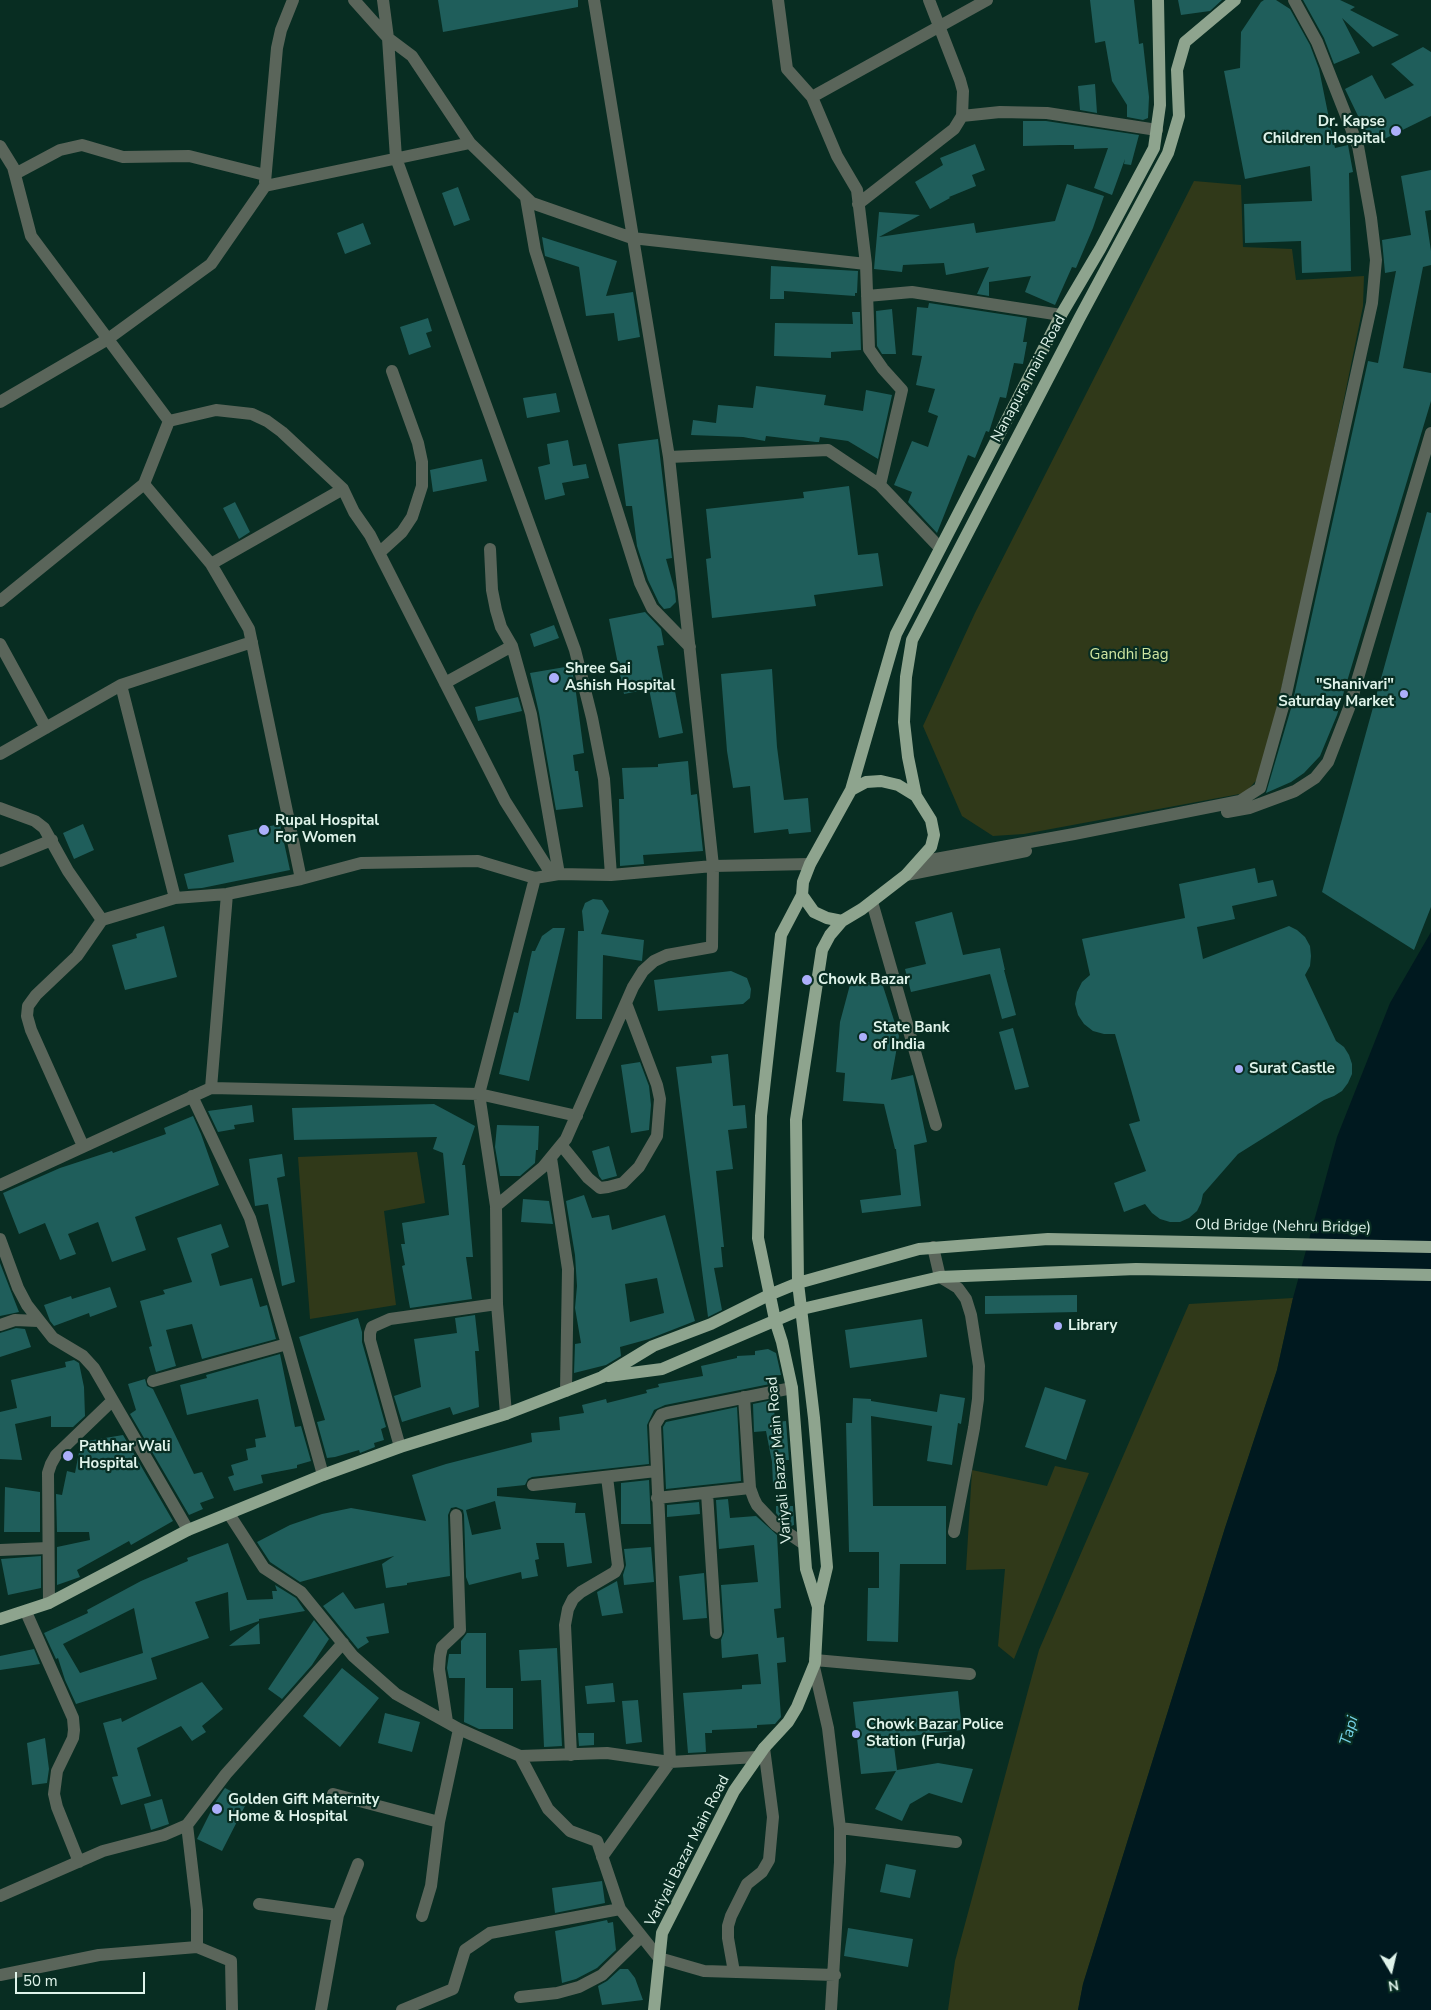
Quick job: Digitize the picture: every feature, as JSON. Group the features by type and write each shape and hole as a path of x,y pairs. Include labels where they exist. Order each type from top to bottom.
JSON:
{"main road":[{"name":"Nanapura main Road","path":"851,790 896,634 1061,315 1100,249 1154,148 1160,105 1158,0"},
{"name":"Nanapura main Road","path":"916,796 908,757 904,722 906,677 912,640 1079,319 1168,153 1180,116 1177,70 1185,42 1235,0"},
{"path":"818,1607 826,1567 814,1418 798,1283 796,1120 822,950 830,934 842,921 872,902 906,875 931,847 934,835 931,820 916,796 898,785 881,781 866,782 851,790 810,864 803,882 802,895 814,912 827,918 842,921"},
{"name":"Variyali Bazar Main Road","path":"654,2010 662,1933 734,1791 760,1752 788,1722 797,1707 814,1663 818,1607 806,1569 792,1388 769,1294 758,1238 761,1116 781,935 802,895"},
{"name":"Old Bridge (Nehru Bridge)","path":"602,1377 653,1346 711,1324 769,1294 798,1283 919,1249 1048,1239 1431,1247"},
{"path":"0,1620 49,1603 188,1530 323,1475 400,1447 506,1414 602,1377 662,1369 802,1309 940,1277 1136,1269 1431,1275"}],"street":[{"path":"0,402 108,339 211,264 265,180 277,48 281,30 293,0"},
{"path":"354,0 388,38 412,56 470,142 532,203 632,238 866,264"},
{"path":"383,0 388,38 396,158 575,650 592,718 604,779 611,875"},
{"path":"496,1206 562,1146 626,1003 643,971 654,961 668,955 712,947 712,866 669,457 594,0"},
{"path":"778,0 787,69 812,97 837,156 857,190 866,264 869,349 883,369 902,390 880,484"},
{"path":"858,204 954,128 962,116 960,80 941,26 929,0"},
{"path":"812,97 987,0"},
{"path":"919,862 1240,801 1260,788 1284,703 1372,303 1376,260 1371,218 1358,146 1317,42 1294,0"},
{"path":"962,116 1000,112 1047,113 1156,130"},
{"path":"15,174 60,150 82,145 123,157 189,156 265,180 396,158 470,142"},
{"path":"0,146 13,167 31,236 169,421"},
{"path":"526,198 536,250 640,583 652,608 690,647"},
{"path":"867,296 912,292 1061,315"},
{"path":"379,553 402,532 412,517 422,486 422,462 418,443 392,371"},
{"path":"169,421 216,410 252,414 267,421 282,432 343,489 379,553 508,807 556,875"},
{"path":"0,601 144,484 169,421"},
{"path":"906,875 1249,808 1295,790 1314,778 1328,762 1349,708 1431,433"},
{"path":"669,457 828,450 880,484 940,548"},
{"path":"144,484 211,564 249,630 301,879"},
{"path":"211,564 343,489"},
{"path":"490,550 492,590 496,610 501,627 512,646 531,714 556,875"},
{"path":"0,754 121,685 252,642"},
{"path":"0,644 46,728"},
{"path":"445,682 512,646"},
{"path":"121,685 175,898"},
{"path":"0,808 35,821 44,828 68,871 102,920"},
{"path":"0,861 52,840"},
{"path":"83,1146 31,1030 27,1016 28,1006 36,995 77,956 102,920 175,898 227,894 301,879 361,863 478,861 535,878 556,875 611,875 712,866 810,864"},
{"path":"506,1414 497,1304 496,1206 479,1094 535,878"},
{"path":"211,1088 227,894"},
{"path":"872,902 936,1125"},
{"path":"562,1146 588,1178 600,1188 623,1183 639,1167 656,1136 660,1099 657,1084 626,1003"},
{"path":"0,1185 211,1088 479,1094 577,1116"},
{"path":"192,1096 250,1218 323,1475"},
{"path":"551,1158 568,1269 566,1391"},
{"path":"0,1240 18,1288 38,1321 52,1338 83,1356 94,1368 188,1530"},
{"path":"933,1248 940,1277 958,1288 966,1299 971,1315 979,1366 978,1399 974,1428 954,1532"},
{"path":"400,1447 370,1340 372,1327 390,1319 497,1304"},
{"path":"0,1325 15,1320 38,1321"},
{"path":"153,1381 287,1344"},
{"path":"602,1857 670,1762 655,1425 661,1415 792,1388"},
{"path":"744,1398 750,1488 757,1505 776,1525 804,1544"},
{"path":"49,1603 48,1473 56,1455 112,1401"},
{"path":"533,1485 656,1471"},
{"path":"571,1754 565,1625 568,1609 573,1599 581,1592 615,1572 618,1566 607,1477"},
{"path":"658,1498 750,1488"},
{"path":"707,1493 716,1633"},
{"path":"229,1514 264,1568 301,1592 353,1656 396,1694 447,1722 520,1756 607,1753 670,1762 760,1752 773,1817 769,1860 762,1872 747,1884 731,1916 728,1926 728,1938 734,1972"},
{"path":"447,1722 439,1669 442,1647 460,1630 456,1515"},
{"path":"0,1550 48,1548"},
{"path":"26,1612 73,1718 73,1738 57,1771 54,1794 57,1807 79,1862"},
{"path":"0,1896 103,1852 164,1835 187,1825 226,1774 343,1643"},
{"path":"831,2010 840,1862 840,1828 828,1728 814,1663 970,1674"},
{"path":"422,1916 431,1886 439,1822 460,1728"},
{"path":"520,1756 548,1809 570,1831 597,1841 620,1909 641,1938 659,1958 704,1972 834,1975"},
{"path":"333,1794 439,1822"},
{"path":"187,1825 197,1910 197,1947"},
{"path":"840,1828 956,1842"},
{"path":"321,2010 338,1915 358,1864"},
{"path":"259,1904 338,1915"},
{"path":"402,2010 453,1989 466,1950 490,1933 620,1909"},
{"path":"520,1997 557,1993 579,1988 602,1975 641,1938"},
{"path":"0,1975 99,1954 197,1947 231,1961 232,2010"}],"green space":[{"name":"Gandhi Bag","path":"1194,181 1241,185 1243,247 1292,249 1296,280 1364,276 1363,306 1310,566 1261,775 1245,793 1024,834 993,836 962,816 923,726 975,613"},
{"path":"417,1152 425,1203 384,1211 396,1305 310,1319 298,1157"},
{"path":"1293,1298 1277,1370 1225,1528 1083,1984 1078,2010 948,2010 955,1961 1039,1650 1189,1304"},
{"path":"1055,1466 1089,1473 1014,1659 998,1646 1005,1569 966,1570 972,1470 1047,1486"}],"water":[{"name":"Tapi","path":"1431,932 1431,2010 1078,2010 1083,1984 1225,1528 1277,1370 1293,1298 1337,1137 1390,1003"}],"building":[{"path":"438,0 578,0 578,7 443,32"},
{"path":"1090,0 1134,0 1139,44 1143,43 1149,97 1148,118 1143,120 1127,117 1127,105 1112,81 1105,41 1095,43"},
{"path":"1178,0 1222,0 1210,11 1181,15"},
{"path":"1264,0 1276,0 1290,9 1310,45 1319,69 1335,148 1348,145 1353,172 1349,173 1351,271 1302,273 1301,241 1245,243 1244,204 1312,201 1310,166 1245,179 1224,71 1240,68 1241,32"},
{"path":"1303,0 1340,0 1355,7 1350,10 1399,35 1373,47 1342,18 1360,53 1334,64 1324,38"},
{"path":"1423,47 1431,52 1431,116 1372,145 1345,89 1372,75 1385,99 1414,85 1391,64"},
{"path":"1095,84 1097,113 1080,110 1078,86"},
{"path":"1023,121 1046,121 1139,135 1131,165 1124,164 1125,159 1112,195 1094,188 1108,148 1074,149 1074,145 1023,146"},
{"path":"975,144 985,170 972,175 976,186 949,197 930,209 915,182 943,165 940,158"},
{"path":"1431,170 1431,210 1425,211 1431,251 1431,265 1423,267 1403,368 1431,373 1431,401 1337,715 1320,756 1304,773 1291,782 1266,793 1292,705 1368,361 1378,363 1396,271 1385,273 1382,240 1411,235 1401,176"},
{"path":"1067,184 1104,196 1076,268 1072,267 1055,305 1025,292 1031,276 989,282 989,296 977,294 989,267 946,275 944,263 903,265 902,272 874,269 879,212 920,215 879,237 974,223 976,233 1055,221"},
{"path":"458,187 470,220 454,226 442,193"},
{"path":"363,223 371,244 345,254 337,233"},
{"path":"542,237 617,261 606,296 633,292 640,337 618,341 614,313 586,316 579,267 545,256"},
{"path":"771,266 858,271 857,293 855,293 855,296 784,291 784,299 770,299"},
{"path":"929,303 1027,318 1023,342 1027,342 1023,364 1014,363 1006,398 1000,397 989,432 986,431 975,458 968,455 937,533 908,502 912,492 894,485 912,441 928,447 938,416 928,412 935,389 916,385 922,356 912,355 917,307 928,308"},
{"path":"892,309 896,354 882,354 877,346 876,311"},
{"path":"852,312 860,312 861,350 831,352 831,358 774,356 775,323 853,324"},
{"path":"428,318 432,331 426,333 431,347 409,355 400,327"},
{"path":"756,386 826,395 824,405 863,411 866,390 892,395 878,459 848,441 820,437 819,442 816,442 766,436 765,441 743,437 691,435 693,420 716,423 718,405 753,408"},
{"path":"556,393 560,412 527,418 523,398"},
{"path":"658,439 672,558 666,559 675,591 676,602 670,608 664,609 648,580 637,546 632,506 626,506 618,444"},
{"path":"568,440 573,466 586,464 589,478 562,483 565,495 545,500 538,467 550,464 547,444"},
{"path":"482,459 487,481 433,492 430,470"},
{"path":"849,486 858,555 878,553 883,586 814,595 816,606 712,618 706,559 711,558 706,509 804,498 803,492"},
{"path":"235,502 250,532 239,539 223,508"},
{"name":"\"Shanivari\" Saturday Market","path":"1427,512 1431,513 1431,907 1414,950 1322,892"},
{"path":"645,612 661,629 664,645 657,646 665,688 674,686 683,733 659,738 649,689 624,694 609,619"},
{"path":"554,625 559,638 534,647 530,634"},
{"path":"571,666 584,753 573,755 575,771 578,771 583,807 556,810 530,673"},
{"path":"772,669 777,747 784,800 808,798 811,832 789,834 788,829 754,833 750,786 733,788 727,751 721,674"},
{"path":"518,697 522,711 478,721 475,707"},
{"path":"688,761 691,795 697,794 703,851 643,855 644,864 620,866 619,799 624,799 622,768 658,767 658,764"},
{"path":"83,824 94,850 74,859 63,833"},
{"path":"280,824 290,870 202,888 188,889 184,874 234,862 228,835"},
{"name":"Surat Castle","path":"1255,868 1258,883 1273,880 1277,896 1232,906 1235,919 1197,927 1203,959 1289,926 1297,930 1305,937 1310,946 1310,966 1305,975 1336,1041 1344,1047 1349,1055 1352,1064 1352,1074 1342,1091 1324,1100 1238,1154 1203,1194 1197,1211 1189,1218 1180,1222 1160,1219 1145,1204 1124,1212 1114,1183 1146,1171 1129,1124 1140,1121 1115,1034 1093,1031 1084,1024 1078,1015 1075,1004 1077,992 1082,982 1090,975 1082,939 1185,918 1179,884"},
{"path":"593,899 602,900 609,911 601,934 644,940 642,961 603,955 602,1019 576,1019 578,931 584,931 582,911 585,903"},
{"path":"952,912 963,955 1000,948 1016,1015 1002,1019 990,974 911,992 905,969 926,964 915,922"},
{"path":"164,926 177,977 125,990 112,945 137,938 136,934"},
{"path":"553,928 565,928 529,1081 499,1074 514,1012 518,1013 532,951 535,951 542,936"},
{"path":"731,971 747,978 751,989 750,998 743,1004 658,1011 654,980"},
{"path":"851,981 882,983 899,1036 891,1080 913,1075 927,1142 914,1145 921,1206 862,1213 860,1200 901,1195 896,1149 884,1104 843,1101 845,1073 836,1072 840,1022"},
{"path":"1013,1028 1029,1087 1015,1090 999,1032"},
{"path":"728,1054 733,1106 745,1105 747,1128 728,1130 733,1169 716,1171 724,1247 721,1247 723,1267 714,1268 722,1310 708,1317 676,1067 712,1063 711,1056"},
{"path":"640,1062 649,1086 651,1105 649,1130 631,1133 621,1065"},
{"path":"434,1104 475,1126 462,1165 465,1165 473,1257 466,1257 472,1299 410,1308 402,1266 405,1265 401,1244 405,1244 402,1223 449,1215 443,1153 433,1149 437,1137 294,1140 292,1108"},
{"path":"252,1105 254,1122 234,1125 235,1129 218,1132 208,1111"},
{"path":"193,1116 219,1185 135,1217 146,1250 112,1262 98,1222 68,1234 76,1254 60,1260 45,1223 19,1234 3,1193 60,1168 112,1151 113,1153 166,1134 164,1128"},
{"path":"497,1125 539,1126 538,1150 536,1150 535,1163 520,1176 500,1176 495,1147"},
{"path":"609,1146 617,1176 602,1180 599,1176 592,1151"},
{"path":"282,1154 285,1176 277,1178 295,1282 282,1286 268,1204 255,1206 249,1159"},
{"path":"584,1195 592,1218 609,1215 612,1230 665,1215 695,1321 649,1339 620,1347 621,1356 606,1365 574,1373 575,1344 581,1343 575,1308 577,1286 575,1255 566,1201","holes":["657,1278 664,1313 630,1322 625,1284"]},
{"path":"523,1199 549,1201 553,1224 521,1222"},
{"path":"221,1224 229,1247 211,1254 220,1286 252,1278 260,1307 267,1305 276,1339 202,1359 192,1324 166,1330 176,1366 156,1372 149,1347 152,1346 140,1301 165,1294 163,1290 192,1282 177,1238"},
{"path":"0,1263 19,1312 0,1316"},
{"path":"110,1287 117,1307 90,1317 89,1313 54,1326 50,1321 44,1305 71,1296 72,1299"},
{"path":"1077,1295 1077,1312 985,1314 985,1296"},
{"path":"475,1315 479,1351 475,1351 479,1407 453,1415 450,1407 402,1422 394,1396 421,1387 414,1339 457,1333 455,1318"},
{"path":"358,1318 362,1332 362,1342 386,1427 381,1429 384,1440 374,1443 375,1447 360,1453 359,1450 327,1458 317,1422 325,1420 299,1337"},
{"path":"922,1319 927,1357 850,1368 845,1330"},
{"path":"16,1328 25,1329 31,1347 0,1357 0,1333"},
{"path":"768,1349 776,1353 781,1375 769,1376 770,1384 665,1405 654,1410 647,1425 649,1464 532,1477 528,1479 525,1485 497,1488 497,1496 576,1503 575,1513 585,1513 592,1563 567,1567 564,1543 536,1543 539,1559 535,1560 538,1576 522,1579 521,1572 469,1585 466,1577 464,1515 463,1510 456,1507 451,1508 448,1515 450,1576 407,1583 407,1585 386,1588 382,1564 394,1556 300,1582 270,1562 257,1542 290,1525 322,1514 351,1508 426,1521 412,1475 446,1464 532,1442 531,1433 560,1430 559,1417 584,1413 582,1405 606,1399 607,1403 647,1393 646,1390 659,1387 658,1384 703,1376 701,1366 737,1358 737,1356 755,1355 755,1351","holes":["495,1501 501,1529 472,1535 466,1510"]},
{"path":"280,1354 295,1427 301,1426 311,1461 297,1465 297,1468 261,1475 263,1483 234,1491 228,1477 234,1475 231,1465 248,1460 246,1449 256,1447 255,1439 266,1437 258,1399 187,1415 180,1385 207,1378 206,1375"},
{"path":"74,1360 79,1363 84,1387 85,1416 73,1427 51,1427 51,1416 15,1424 22,1460 0,1459 0,1412 17,1408 11,1380 66,1367 65,1362"},
{"path":"145,1379 147,1386 153,1389 194,1474 202,1472 214,1498 200,1503 203,1509 189,1515 130,1414 136,1410 128,1384"},
{"path":"1045,1387 1086,1400 1066,1460 1025,1447"},
{"path":"940,1394 965,1398 961,1424 958,1423 952,1465 927,1461 932,1426 871,1416 873,1506 946,1506 946,1564 900,1564 898,1642 867,1641 868,1588 879,1588 879,1552 849,1552 846,1423 852,1423 853,1398 871,1399 871,1401 937,1412"},
{"path":"772,1400 776,1422 786,1421 789,1460 786,1460 787,1483 773,1484 772,1462 766,1431 754,1432 753,1404"},
{"path":"737,1407 741,1481 666,1489 663,1427 666,1422"},
{"path":"123,1435 173,1521 131,1545 129,1541 77,1570 80,1577 57,1585 57,1547 90,1540 89,1532 57,1532 56,1494 62,1495 67,1471 75,1473 81,1442"},
{"path":"649,1480 651,1524 621,1524 621,1483"},
{"path":"5,1487 40,1492 40,1532 4,1532"},
{"path":"728,1499 730,1518 756,1516 777,1535 781,1608 774,1609 777,1638 784,1637 786,1662 777,1663 781,1717 775,1724 757,1725 757,1728 712,1730 712,1733 705,1733 706,1752 688,1753 683,1693 742,1689 742,1685 761,1684 758,1654 722,1658 721,1640 724,1632 721,1585 758,1582 754,1545 719,1549 716,1500"},
{"path":"699,1502 700,1514 667,1517 667,1505"},
{"path":"776,1506 793,1506 794,1525 791,1526 781,1519 776,1513"},
{"path":"228,1543 247,1600 273,1599 272,1591 277,1591 275,1585 296,1598 305,1611 259,1619 259,1621 230,1631 228,1592 195,1602 209,1638 151,1658 157,1679 76,1704 58,1658 56,1659 44,1633 88,1613 87,1610 141,1581 188,1561 187,1558","holes":["134,1608 143,1653 80,1673 63,1644"]},
{"path":"651,1547 654,1582 624,1585 623,1575 626,1565 624,1549"},
{"path":"41,1556 41,1588 8,1595 1,1559"},
{"path":"704,1573 707,1618 683,1620 679,1576"},
{"path":"617,1581 623,1613 602,1616 597,1592"},
{"path":"343,1592 355,1609 384,1603 389,1633 366,1637 369,1642 358,1649 323,1606"},
{"path":"314,1620 329,1639 312,1665 282,1699 268,1689"},
{"path":"259,1623 260,1644 229,1646"},
{"path":"467,1633 486,1633 486,1688 513,1688 513,1729 479,1729 464,1722 465,1678 449,1678 447,1668 449,1654 461,1654 461,1641"},
{"path":"557,1648 562,1746 544,1747 541,1680 521,1681 519,1650"},
{"path":"34,1649 40,1664 0,1670 0,1656"},
{"path":"342,1668 379,1698 340,1747 303,1716"},
{"path":"202,1682 223,1709 202,1726 206,1732 192,1741 181,1726 137,1748 151,1796 121,1805 112,1777 118,1776 103,1723 121,1718 122,1722"},
{"path":"613,1683 615,1702 587,1704 585,1686"},
{"path":"958,1691 962,1730 893,1738 897,1770 938,1763 973,1769 962,1803 929,1793 910,1804 902,1821 875,1809 896,1771 861,1774 853,1702"},
{"path":"638,1700 642,1742 626,1744 622,1701"},
{"path":"385,1713 420,1722 412,1752 378,1743"},
{"path":"578,1733 594,1733 594,1745 579,1746"},
{"path":"45,1738 49,1769 47,1783 32,1785 27,1743"},
{"path":"225,1788 248,1800 222,1851 197,1839 216,1801"},
{"path":"162,1799 169,1824 151,1830 144,1804"},
{"path":"886,1864 916,1870 910,1898 880,1892"},
{"path":"602,1881 605,1903 555,1913 552,1888"},
{"path":"607,1920 608,1923 613,1922 616,1950 597,1968 576,1979 562,1983 555,1931"},
{"path":"848,1928 913,1939 908,1967 844,1956"},
{"path":"620,1969 628,1969 635,1978 643,2000 602,2005 598,1986 607,1981"}],"place":[{"name":"Dr. Kapse Children Hospital","path":"1396,131"},
{"name":"Shree Sai Ashish Hospital","path":"554,678"},
{"name":"\"Shanivari\" Saturday Market","path":"1404,694"},
{"name":"Rupal Hospital For Women","path":"264,830"},
{"name":"Chowk Bazar","path":"807,980"},
{"name":"State Bank of India","path":"863,1037"},
{"name":"Surat Castle","path":"1239,1069"},
{"name":"Library","path":"1058,1326"},
{"name":"Pathhar Wali Hospital","path":"68,1456"},
{"name":"Chowk Bazar Police Station (Furja)","path":"856,1734"},
{"name":"Golden Gift Maternity Home & Hospital","path":"217,1809"}]}
